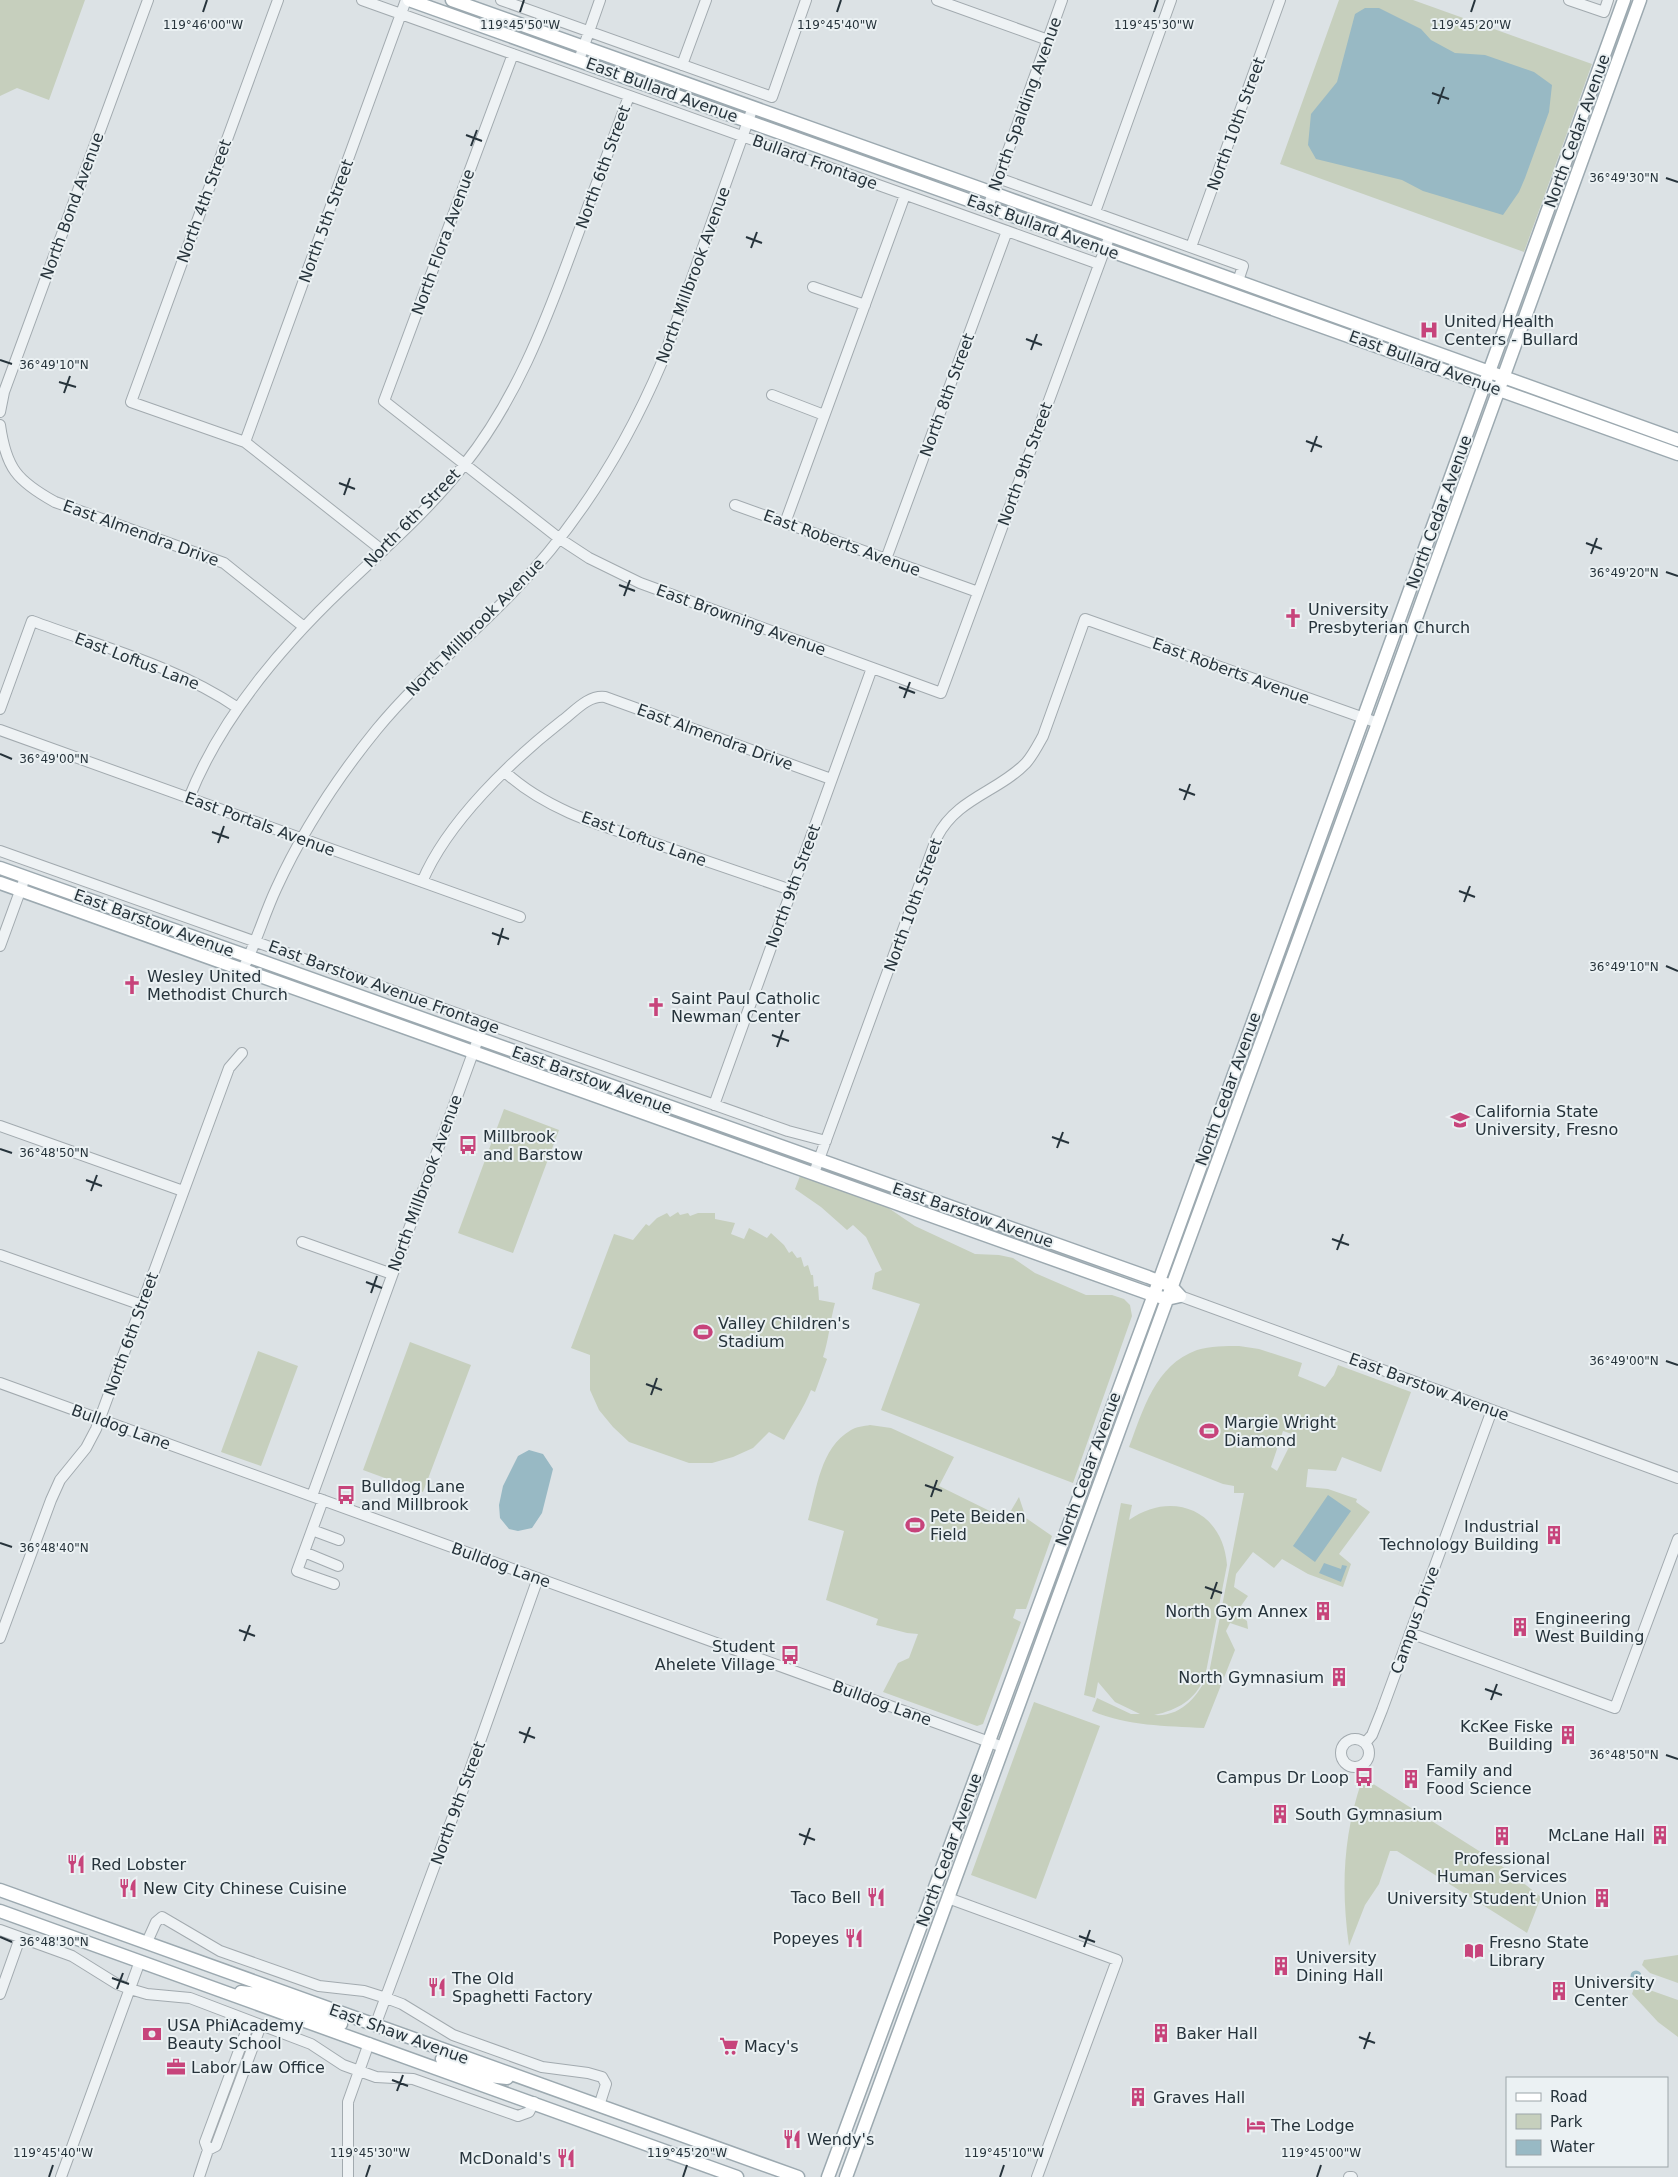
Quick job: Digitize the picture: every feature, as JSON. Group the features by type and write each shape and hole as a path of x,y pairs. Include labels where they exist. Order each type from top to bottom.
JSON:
{"main road":[{"name":"East Bullard Avenue","path":"407,0 1678,454"},
{"name":"East Bullard Avenue","path":"452,0 1678,440"},
{"name":"North Cedar Avenue","path":"828,2177 1310,867 1624,0"},
{"name":"North Cedar Avenue","path":"846,2177 1378,723 1640,0"},
{"path":"1285,977 1292,939 1313,877 1313,871 1310,867"},
{"name":"East Barstow Avenue","path":"0,868 478,1039 816,1167 1153,1295 1167,1299 1180,1296 1171,1286 1158,1281 816,1167 473,1052 0,883"},
{"name":"East Shaw Avenue","path":"0,1890 798,2177"},
{"name":"East Shaw Avenue","path":"0,1911 534,2102 737,2177"},
{"path":"904,1973 908,1985 904,2002 908,2008"},
{"path":"221,1990 259,1994 360,2031 369,2031 375,2026"},
{"path":"878,2093 881,2061 895,2021 890,2012"},
{"path":"369,2043 374,2039 383,2038 489,2076 527,2080"}],"street":[{"name":"North Bond Avenue","path":"0,412 4,392 148,0"},
{"name":"North 4th Street","path":"245,442 131,402 278,0"},
{"name":"Bullard Frontage","path":"362,0 1099,264"},
{"name":"North 5th Street","path":"245,442 407,0"},
{"path":"501,0 772,97 806,0"},
{"path":"578,60 600,0"},
{"path":"682,65 706,0"},
{"path":"938,0 1048,40"},
{"name":"North Spalding Avenue","path":"988,207 1062,0"},
{"path":"1094,212 1171,0"},
{"name":"North 10th Street","path":"1191,247 1280,0"},
{"path":"1569,0 1604,12 1608,0"},
{"name":"North Flora Avenue","path":"384,401 513,54"},
{"name":"North 6th Street","path":"189,798 216,743 238,708 270,666 304,627 437,498 464,465 502,410 543,327 629,96"},
{"name":"North Millbrook Avenue","path":"243,969 256,941 275,890 301,838 338,781 377,730 415,686 512,593 560,539 597,486 625,441 662,362 753,107"},
{"path":"998,178 1243,266 1238,281"},
{"path":"785,523 905,195"},
{"name":"North 8th Street","path":"886,559 1007,231"},
{"name":"North 9th Street","path":"941,693 1110,235"},
{"path":"813,287 865,305"},
{"path":"772,395 824,415"},
{"name":"East Browning Avenue","path":"384,401 560,539 589,558 640,583 941,693"},
{"path":"0,424 3,457"},
{"path":"245,442 383,551"},
{"name":"East Almendra Drive","path":"3,457 25,484 55,502 224,563 304,627"},
{"name":"East Roberts Avenue","path":"734,505 978,592"},
{"name":"North 10th Street","path":"816,1167 937,837 943,825 961,807 1013,773 1025,764 1034,753 1043,736 1085,619"},
{"name":"East Roberts Avenue","path":"1085,619 1378,723"},
{"name":"East Loftus Lane","path":"0,709 32,621 186,677 216,693 238,708"},
{"name":"North 9th Street","path":"714,1105 872,668"},
{"name":"East Almendra Drive","path":"505,772 550,730 588,700 597,696 605,697 831,779"},
{"name":"East Portals Avenue","path":"0,730 520,917"},
{"path":"422,882 437,853 450,835 485,791 505,772"},
{"name":"East Loftus Lane","path":"505,772 527,791 555,806 625,833 791,890"},
{"name":"East Barstow Avenue Frontage","path":"0,851 788,1131 826,1141"},
{"path":"0,946 25,877"},
{"name":"North Millbrook Avenue","path":"312,1496 478,1039"},
{"name":"North 6th Street","path":"0,1638 51,1500 65,1473 92,1439 229,1068 242,1053"},
{"path":"0,1126 183,1191"},
{"path":"302,1242 392,1274"},
{"path":"0,1255 142,1305"},
{"name":"East Barstow Avenue","path":"1180,1296 1678,1478"},
{"name":"Bulldog Lane","path":"0,1382 1003,1747"},
{"name":"Campus Drive","path":"1365,1744 1372,1735 1492,1410"},
{"path":"322,1500 297,1571 334,1584"},
{"path":"312,1530 339,1540"},
{"path":"1410,1633 1615,1708 1678,1539"},
{"path":"304,1552 338,1566"},
{"name":"North 9th Street","path":"375,2026 465,1784 538,1578"},
{"path":"948,1898 1117,1960 1037,2177"},
{"path":"147,1942 156,1922 162,1917 220,1951 319,1986 364,1991 386,1998 402,2004 453,2035 542,2067 588,2073 602,2077 606,2084 599,2106"},
{"path":"0,1930 81,1960 108,1979 130,1989 147,1994 190,1998 311,2044 343,2065 376,2077 413,2079 518,2116 529,2112 534,2102"},
{"path":"0,1994 20,1938"},
{"path":"61,2177 140,1961"},
{"path":"199,2177 208,2150 205,2142 250,2021"},
{"path":"208,2150 216,2146 261,2025"},
{"path":"348,2177 348,2102 369,2043"}],"green space":[{"path":"0,0 85,0 49,100 17,88 0,96"},
{"path":"1339,0 1413,0 1592,64 1524,252 1280,164"},
{"path":"504,1109 559,1130 513,1253 458,1233"},
{"path":"800,1176 887,1207 915,1226 975,1254 999,1255 1013,1258 1035,1273 1086,1295 1112,1295 1124,1299 1130,1305 1132,1316 1073,1483 881,1410 920,1304 872,1289 875,1273 882,1270 866,1237 853,1225 847,1230 821,1207 795,1189"},
{"name":"Valley Children's Stadium","path":"678,1212 680,1215 688,1213 690,1216 698,1213 715,1213 715,1219 735,1223 731,1234 744,1239 749,1228 767,1238 771,1233 784,1245 789,1253 792,1251 797,1258 801,1257 804,1267 808,1265 811,1275 813,1275 814,1287 818,1286 819,1300 835,1303 823,1357 827,1359 815,1392 811,1390 784,1440 769,1432 753,1448 733,1457 712,1463 689,1463 629,1442 599,1410 590,1390 590,1355 571,1348 614,1234 633,1240 646,1224 649,1226 657,1218 667,1213 670,1217"},
{"path":"410,1342 471,1365 423,1492 363,1470"},
{"path":"1239,1346 1259,1349 1302,1363 1298,1376 1325,1387 1334,1375 1338,1365 1411,1392 1381,1472 1342,1457 1336,1471 1308,1469 1306,1487 1328,1489 1357,1499 1356,1502 1370,1512 1339,1554 1351,1564 1343,1587 1308,1574 1282,1559 1274,1568 1253,1552 1236,1574 1234,1587 1248,1596 1236,1613 1247,1621 1248,1629 1230,1623 1226,1631 1235,1650 1204,1728 1161,1726 1119,1720 1092,1711 1097,1698 1131,1714 1140,1714 1115,1702 1098,1682 1095,1698 1084,1695 1121,1503 1132,1505 1129,1520 1145,1511 1162,1507 1178,1507 1193,1511 1206,1519 1216,1531 1223,1546 1227,1565 1205,1677 1196,1692 1185,1703 1154,1715 1173,1713 1181,1709 1200,1690 1209,1673 1244,1493 1234,1493 1234,1486 1223,1484 1129,1447 1152,1390 1171,1366 1197,1350","holes":["1283,1431 1295,1435 1277,1471 1271,1467"]},
{"path":"258,1351 298,1366 261,1466 221,1452"},
{"name":"Pete Beiden Field","path":"870,1425 891,1428 954,1457 939,1486 1006,1519 1019,1497 1026,1518 1052,1536 1026,1609 1016,1609 1013,1618 1021,1622 983,1724 977,1726 883,1692 898,1663 909,1658 918,1634 876,1625 878,1619 826,1600 844,1531 808,1520 814,1495 821,1470 832,1447 851,1430"},
{"path":"1034,1702 1100,1726 1036,1899 971,1875"},
{"path":"1367,1780 1498,1863 1541,1897 1527,1933 1397,1851 1390,1851 1379,1884 1365,1905 1349,1946 1345,1904 1347,1844 1350,1823 1361,1783"},
{"path":"1678,1955 1678,1983 1650,1973 1642,1965 1644,1960"},
{"path":"1634,1988 1644,1988 1678,2000 1678,2037 1658,2022 1632,1994"}],"water":[{"path":"1365,8 1379,8 1421,29 1431,40 1455,53 1485,55 1534,72 1552,85 1549,112 1525,178 1519,192 1503,215 1423,191 1402,180 1316,159 1308,145 1311,114 1337,82 1355,14"},
{"path":"529,1450 543,1454 553,1469 542,1513 532,1528 518,1531 509,1529 500,1518 499,1505 503,1486 518,1456"},
{"path":"1328,1495 1351,1511 1315,1562 1293,1546"},
{"path":"1324,1563 1341,1569 1342,1565 1347,1566 1341,1582 1319,1573"},
{"path":"1636,1970 1642,1976 1636,1982 1630,1976"}],"place":[{"name":"United Health Centers - Bullard","path":"1429,330"},
{"name":"University Presbyterian Church","path":"1293,618"},
{"name":"Wesley United Methodist Church","path":"132,985"},
{"name":"Saint Paul Catholic Newman Center","path":"656,1007"},
{"name":"California State University, Fresno","path":"1460,1120"},
{"name":"Millbrook and Barstow","path":"468,1145"},
{"name":"Valley Children's Stadium","path":"703,1332"},
{"name":"Margie Wright Diamond","path":"1209,1431"},
{"name":"Bulldog Lane and Millbrook","path":"346,1495"},
{"name":"Pete Beiden Field","path":"915,1525"},
{"name":"Industrial Technology Building","path":"1554,1535"},
{"name":"North Gym Annex","path":"1323,1611"},
{"name":"Engineering West Building","path":"1520,1627"},
{"name":"Student Ahelete Village","path":"790,1655"},
{"name":"North Gymnasium","path":"1339,1677"},
{"name":"KcKee Fiske Building","path":"1568,1735"},
{"name":"Campus Dr Loop","path":"1364,1777"},
{"name":"Family and Food Science","path":"1411,1779"},
{"name":"South Gymnasium","path":"1280,1814"},
{"name":"McLane Hall","path":"1660,1835"},
{"name":"Professional Human Services","path":"1502,1836"},
{"name":"Red Lobster","path":"76,1864"},
{"name":"New City Chinese Cuisine","path":"128,1888"},
{"name":"Taco Bell","path":"876,1897"},
{"name":"University Student Union","path":"1602,1898"},
{"name":"Popeyes","path":"854,1938"},
{"name":"Fresno State Library","path":"1474,1951"},
{"name":"University Dining Hall","path":"1281,1966"},
{"name":"The Old Spaghetti Factory","path":"437,1987"},
{"name":"University Center","path":"1559,1991"},
{"name":"Baker Hall","path":"1161,2033"},
{"name":"USA PhiAcademy Beauty School","path":"152,2034"},
{"name":"Macy's","path":"729,2046"},
{"name":"Labor Law Office","path":"176,2067"},
{"name":"Graves Hall","path":"1138,2097"},
{"name":"The Lodge","path":"1256,2125"},
{"name":"Wendy's","path":"792,2139"},
{"name":"McDonald's","path":"566,2158"}]}
